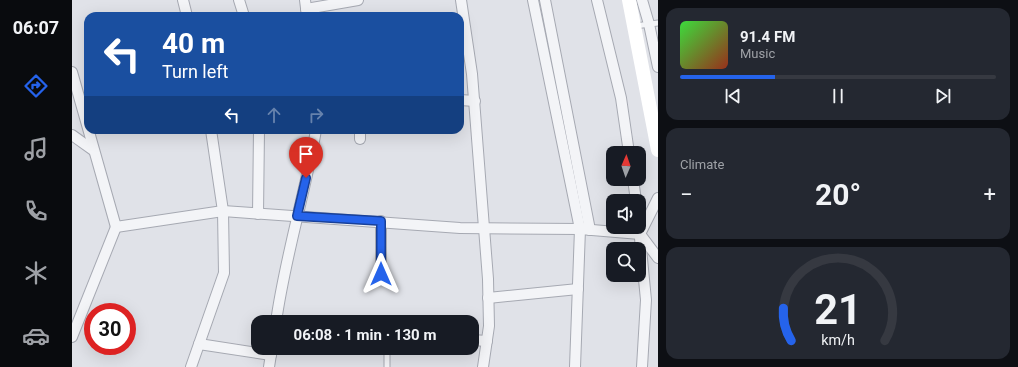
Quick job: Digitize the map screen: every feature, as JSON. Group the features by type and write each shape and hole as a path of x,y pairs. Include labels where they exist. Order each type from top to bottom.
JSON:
{"main road":[{"path":"629,0 658,150"}],"street":[{"path":"183,0 186,12"},
{"path":"239,0 243,12"},
{"path":"306,8 342,1 358,0"},
{"path":"461,0 463,12"},
{"path":"533,0 585,230"},
{"path":"545,0 585,230 578,288 575,367"},
{"path":"597,0 621,98 628,146"},
{"path":"642,0 654,24 658,67"},
{"path":"464,20 475,101 483,228 488,279 489,326 483,367"},
{"path":"639,51 657,49"},
{"path":"72,72 84,117"},
{"path":"464,100 475,101"},
{"path":"72,337 116,227 89,134"},
{"path":"191,367 224,273 223,211 212,134"},
{"path":"258,214 259,134"},
{"path":"277,315 315,134"},
{"path":"72,135 93,150"},
{"path":"646,219 658,198"},
{"path":"116,227 223,211 381,221 460,228 606,230"},
{"path":"381,221 381,274"},
{"path":"640,234 646,300 642,367"},
{"path":"643,234 658,258"},
{"path":"488,298 578,288"},
{"path":"479,341 487,342"},
{"path":"199,344 251,349"},
{"path":"270,367 272,355"}],"lane":[{"path":"634,26 654,24"},
{"path":"387,355 387,367"}],"route":[{"path":"306,178 297,216 381,221 381,274"}]}
